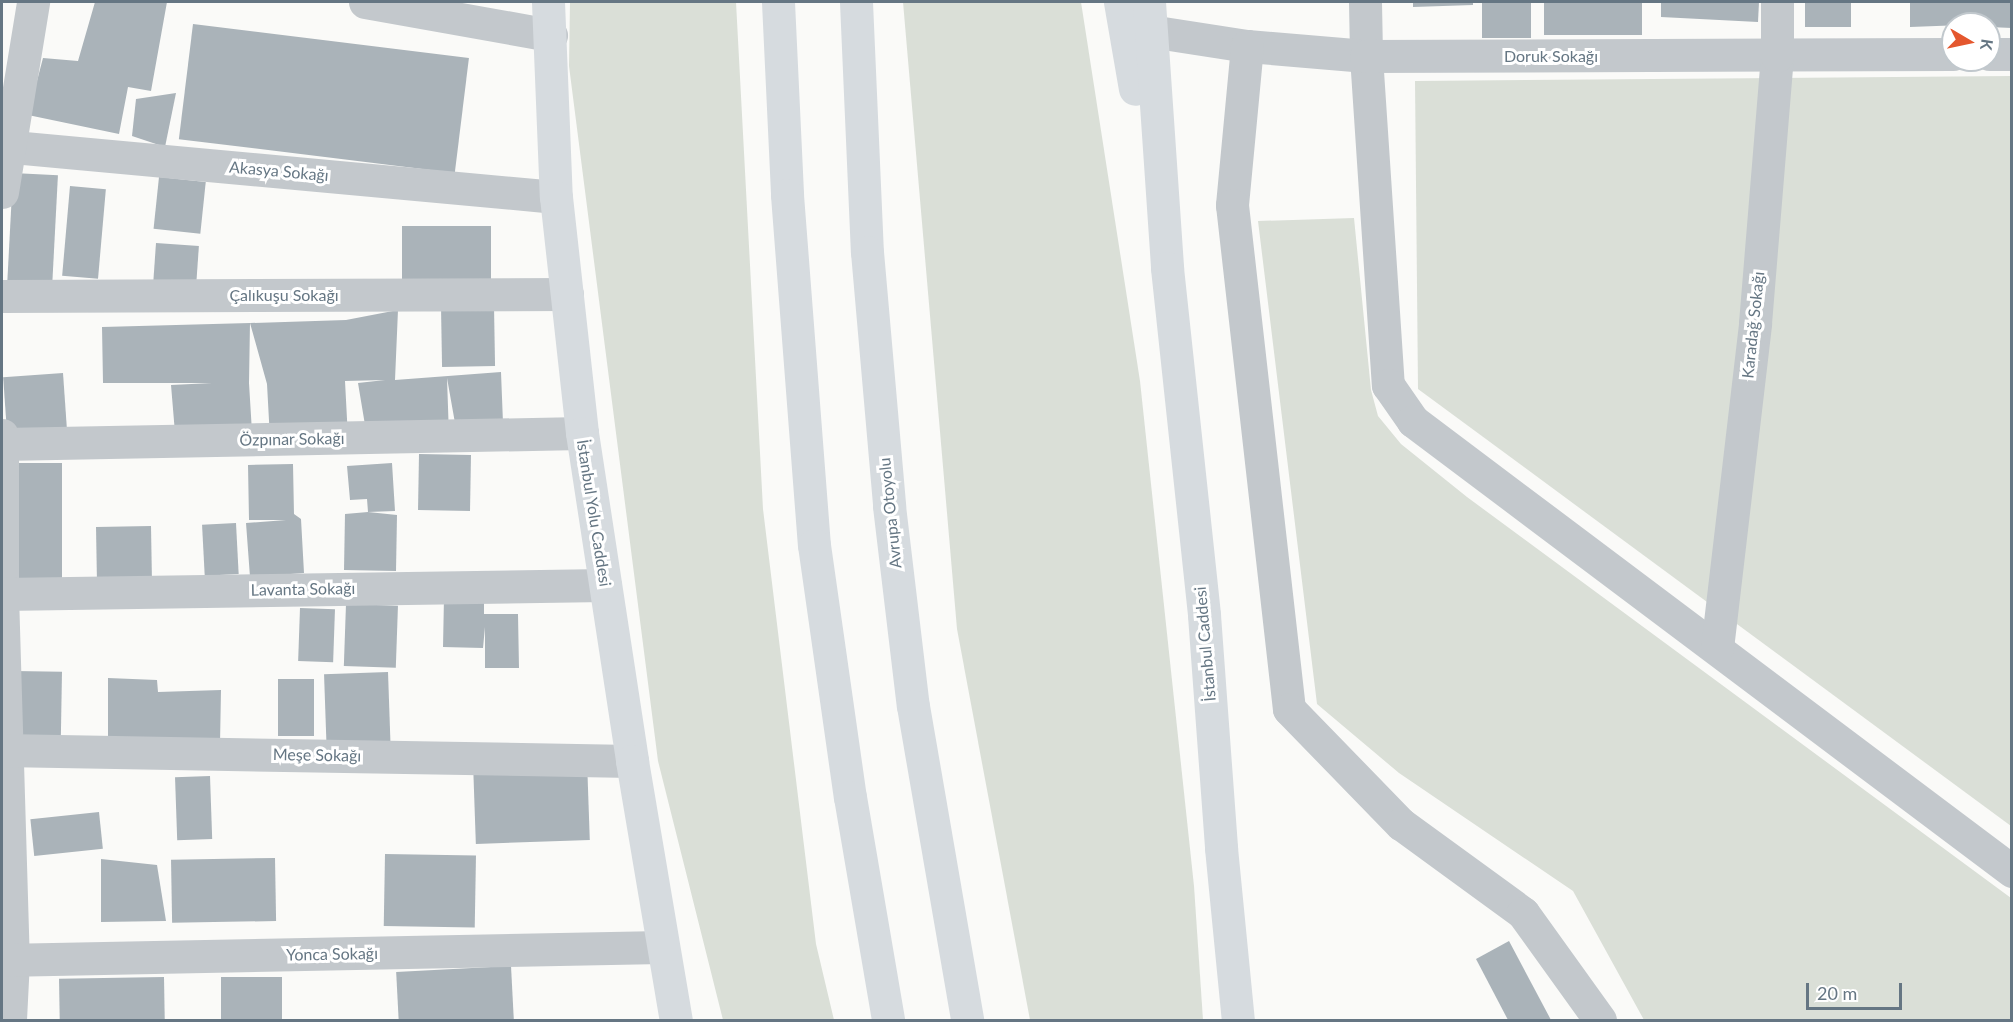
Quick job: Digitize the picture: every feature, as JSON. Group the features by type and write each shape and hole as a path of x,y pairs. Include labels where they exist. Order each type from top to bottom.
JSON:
{"main road":[{"name":"İstanbul Yolu Caddesi","path":"548,2 556,197 582,433 632,761 676,1020"},
{"path":"778,2 787,195 814,545 850,798 888,1020"},
{"name":"Avrupa Otoyolu","path":"856,2 868,264 889,506 913,706 967,1020"},
{"path":"1120,2 1167,268"},
{"path":"1150,16 1167,268"},
{"name":"İstanbul Caddesi","path":"1167,268 1204,615 1221,849 1238,1020"}],"street":[{"path":"2,192 5,146 33,2"},
{"path":"365,2 551,35"},
{"path":"1365,2 1366,56 1388,385 1413,421 2012,871"},
{"name":"Karadağ Sokağı","path":"1717,648 1755,323 1777,56 1777,2"},
{"name":"Doruk Sokağı","path":"1150,16 1247,46 1366,56 1941,54"},
{"path":"1247,46 1232,205 1289,709 1401,824 1523,913 1599,1020"},
{"name":"Akasya Sokağı","path":"5,146 556,197"},
{"name":"Çalıkuşu Sokağı","path":"2,296 567,294"},
{"name":"Özpınar Sokağı","path":"2,441 582,433"},
{"path":"2,441 7,960 10,1020"},
{"name":"Lavanta Sokağı","path":"2,594 605,585"},
{"name":"Meşe Sokağı","path":"5,750 632,761"},
{"name":"Yonca Sokağı","path":"7,960 662,947"}],"shaded area":[{"path":"570,2 736,2 763,509 816,944 834,1020 723,1020 658,761 569,66"},
{"path":"903,2 1081,2 1140,381 1194,886 1203,1020 1030,1020 957,629"},
{"path":"2011,76 2011,826 1418,389 1415,81"},
{"path":"1354,218 1371,390 1378,416 1401,444 1467,497 2011,898 2011,1020 1644,1020 1573,891 1399,773 1317,704 1258,221"}],"building":[{"path":"95,2 167,2 151,91 128,87 119,134 28,115 43,58 78,61"},
{"path":"1413,2 1473,2 1473,5 1413,7"},
{"path":"1482,2 1531,2 1531,38 1482,38"},
{"path":"1544,2 1642,2 1642,35 1544,35"},
{"path":"1661,2 1759,2 1758,22 1661,17"},
{"path":"1805,2 1851,2 1851,27 1805,27"},
{"path":"1910,2 2012,2 2012,28 2001,28 2001,12 1941,12 1941,26 1910,27"},
{"path":"193,24 469,58 455,173 179,139"},
{"path":"176,93 165,147 132,136 136,99"},
{"path":"13,173 58,175 52,284 7,282"},
{"path":"159,177 206,182 200,234 154,229"},
{"path":"70,186 106,189 98,279 62,276"},
{"path":"402,226 491,226 491,279 402,279"},
{"path":"156,243 199,246 196,287 153,284"},
{"path":"494,306 495,366 442,367 441,307"},
{"path":"398,310 395,380 501,372 503,423 455,423 447,378 449,436 367,437 358,383 385,380 345,381 348,438 270,439 267,384 250,323 346,320"},
{"path":"250,323 249,383 252,432 175,433 171,385 212,383 103,383 102,327"},
{"path":"63,373 67,433 7,437 3,377"},
{"path":"419,454 471,455 470,511 418,510"},
{"path":"12,463 62,463 62,578 12,578"},
{"path":"392,463 395,511 368,512 367,499 350,500 347,466"},
{"path":"293,464 294,514 301,519 304,573 250,577 246,523 286,520 249,520 248,465"},
{"path":"368,512 397,515 396,571 344,570 345,514"},
{"path":"236,523 239,574 205,576 202,525"},
{"path":"151,526 152,578 97,579 96,527"},
{"path":"444,597 484,598 484,614 518,614 519,668 485,668 485,627 483,648 443,647"},
{"path":"346,604 398,606 396,668 344,666"},
{"path":"300,608 335,609 333,662 298,661"},
{"path":"14,671 62,672 61,740 13,739"},
{"path":"388,672 391,744 327,746 324,674"},
{"path":"108,678 157,680 158,692 221,690 220,744 108,745"},
{"path":"278,679 314,679 314,736 278,736"},
{"path":"587,760 590,840 476,844 473,764"},
{"path":"210,776 212,839 177,840 175,777"},
{"path":"99,812 103,849 34,856 30,819"},
{"path":"385,854 476,856 475,928 384,926"},
{"path":"275,858 276,921 172,923 171,860"},
{"path":"101,859 157,865 166,921 101,922"},
{"path":"1509,941 1551,1020 1508,1020 1476,959"},
{"path":"511,966 514,1020 399,1020 396,972"},
{"path":"164,977 165,1020 60,1020 59,979"},
{"path":"221,977 282,977 282,1020 221,1020"}]}
